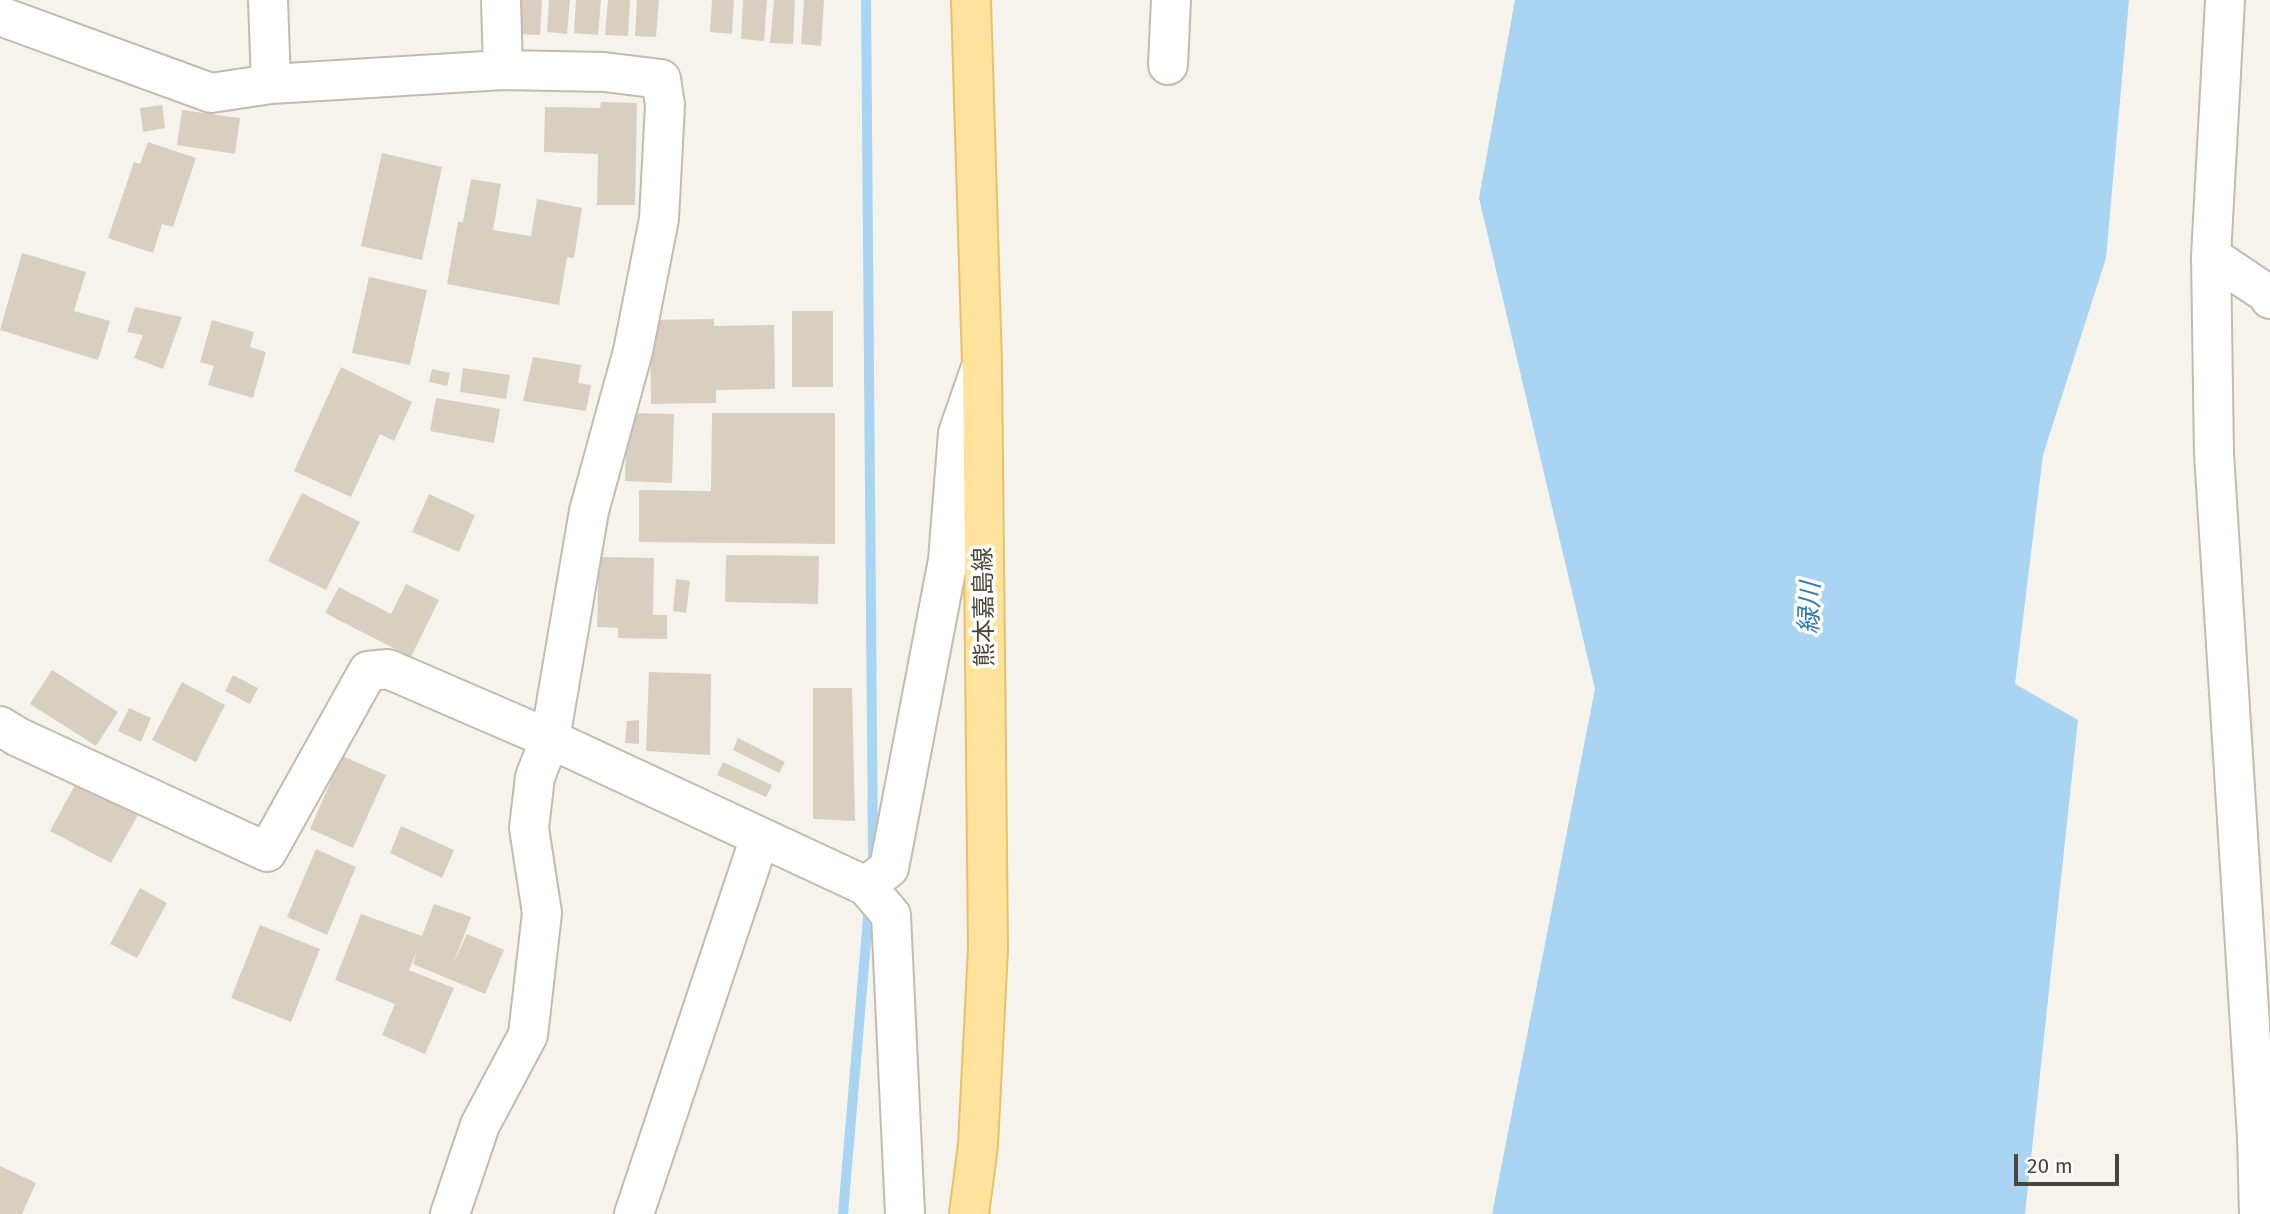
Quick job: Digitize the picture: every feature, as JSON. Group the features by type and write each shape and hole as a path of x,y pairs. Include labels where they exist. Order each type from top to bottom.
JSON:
{"main road":[{"name":"熊本嘉島線","path":"970,1214 978,1145 988,949 982,364 971,0"}],"street":[{"path":"268,0 271,84"},
{"path":"501,0 503,70"},
{"path":"1168,65 1171,0"},
{"path":"2225,0 2211,256 2214,454 2264,1129 2259,1214"},
{"path":"0,16 211,93 271,84 503,70 604,72 661,79 665,105 659,219 633,351 589,511 550,739 535,776 529,828 542,913 528,1035 480,1125 450,1214"},
{"path":"2211,256 2269,295 2270,299"},
{"path":"866,886 889,868 948,560 958,433 982,364"},
{"path":"0,726 18,737 267,852 368,671 388,669 550,739 866,886 891,915 905,1214"},
{"path":"634,1214 760,837"}],"water":[{"name":"緑川","path":"1515,0 2129,0 2106,258 2043,455 2015,684 2078,720 2025,1214 1492,1214 1595,689 1479,198"}],"building":[{"path":"519,0 542,0 540,35 517,34"},
{"path":"549,0 570,0 567,34 547,32"},
{"path":"576,0 601,0 598,35 574,33"},
{"path":"608,0 630,0 628,36 605,35"},
{"path":"637,0 659,0 656,37 635,36"},
{"path":"712,0 734,0 732,34 710,32"},
{"path":"743,0 767,0 764,41 741,39"},
{"path":"774,0 795,0 793,44 770,43"},
{"path":"804,0 824,0 821,46 801,44"},
{"path":"601,102 637,103 635,205 597,205 598,154 544,152 545,107 600,108"},
{"path":"162,105 165,128 143,132 140,108"},
{"path":"182,110 240,118 235,154 177,145"},
{"path":"148,142 196,158 173,227 162,224 153,253 108,238 134,162 140,164"},
{"path":"382,153 442,167 422,260 361,246"},
{"path":"471,179 501,184 493,230 531,236 537,199 582,208 574,258 567,257 559,305 447,284 458,222 463,222"},
{"path":"22,253 86,272 74,311 110,321 98,360 0,330"},
{"path":"369,277 427,290 410,365 352,353"},
{"path":"135,307 182,317 163,369 134,358 143,335 127,332"},
{"path":"792,311 833,311 833,387 792,387"},
{"path":"714,319 714,326 774,325 775,389 716,390 716,403 651,404 650,320"},
{"path":"212,320 254,332 250,347 266,352 253,398 208,385 214,366 200,362"},
{"path":"533,357 581,365 578,383 591,385 586,411 523,401"},
{"path":"341,367 412,402 394,441 380,434 351,497 294,471"},
{"path":"463,368 510,375 506,399 460,392"},
{"path":"432,369 450,373 447,386 429,382"},
{"path":"436,398 500,409 494,443 430,431"},
{"path":"627,413 674,414 672,483 625,481"},
{"path":"712,413 835,413 835,544 639,542 639,490 711,491"},
{"path":"302,493 360,522 326,590 268,561"},
{"path":"429,494 475,515 459,552 412,532"},
{"path":"726,555 819,556 818,604 725,602"},
{"path":"599,557 654,558 653,615 667,615 667,639 618,638 618,628 597,627"},
{"path":"676,579 690,581 686,613 673,611"},
{"path":"406,584 439,600 411,657 325,613 339,587 391,614"},
{"path":"52,670 118,712 96,746 30,704"},
{"path":"649,672 711,674 710,755 646,751"},
{"path":"233,675 258,688 250,704 225,691"},
{"path":"182,682 225,705 196,762 152,740"},
{"path":"813,688 852,688 855,821 813,819"},
{"path":"129,708 151,718 141,742 118,731"},
{"path":"639,720 639,744 625,743 627,721"},
{"path":"738,738 785,762 779,773 733,750"},
{"path":"342,756 386,775 353,848 310,829"},
{"path":"723,762 772,785 766,797 717,775"},
{"path":"75,785 138,815 111,863 50,831"},
{"path":"401,826 454,850 442,878 390,853"},
{"path":"316,849 356,867 327,935 287,917"},
{"path":"140,888 167,903 137,958 110,944"},
{"path":"434,904 471,917 453,964 467,934 504,950 485,994 413,964 417,950 409,970 454,988 425,1054 382,1035 395,1004 335,980 361,914 422,936"},
{"path":"260,925 320,949 291,1022 231,998"},
{"path":"0,1166 36,1183 22,1214 0,1214"}],"waterway":[{"path":"866,0 873,855"},
{"path":"843,1214 869,906"}]}
